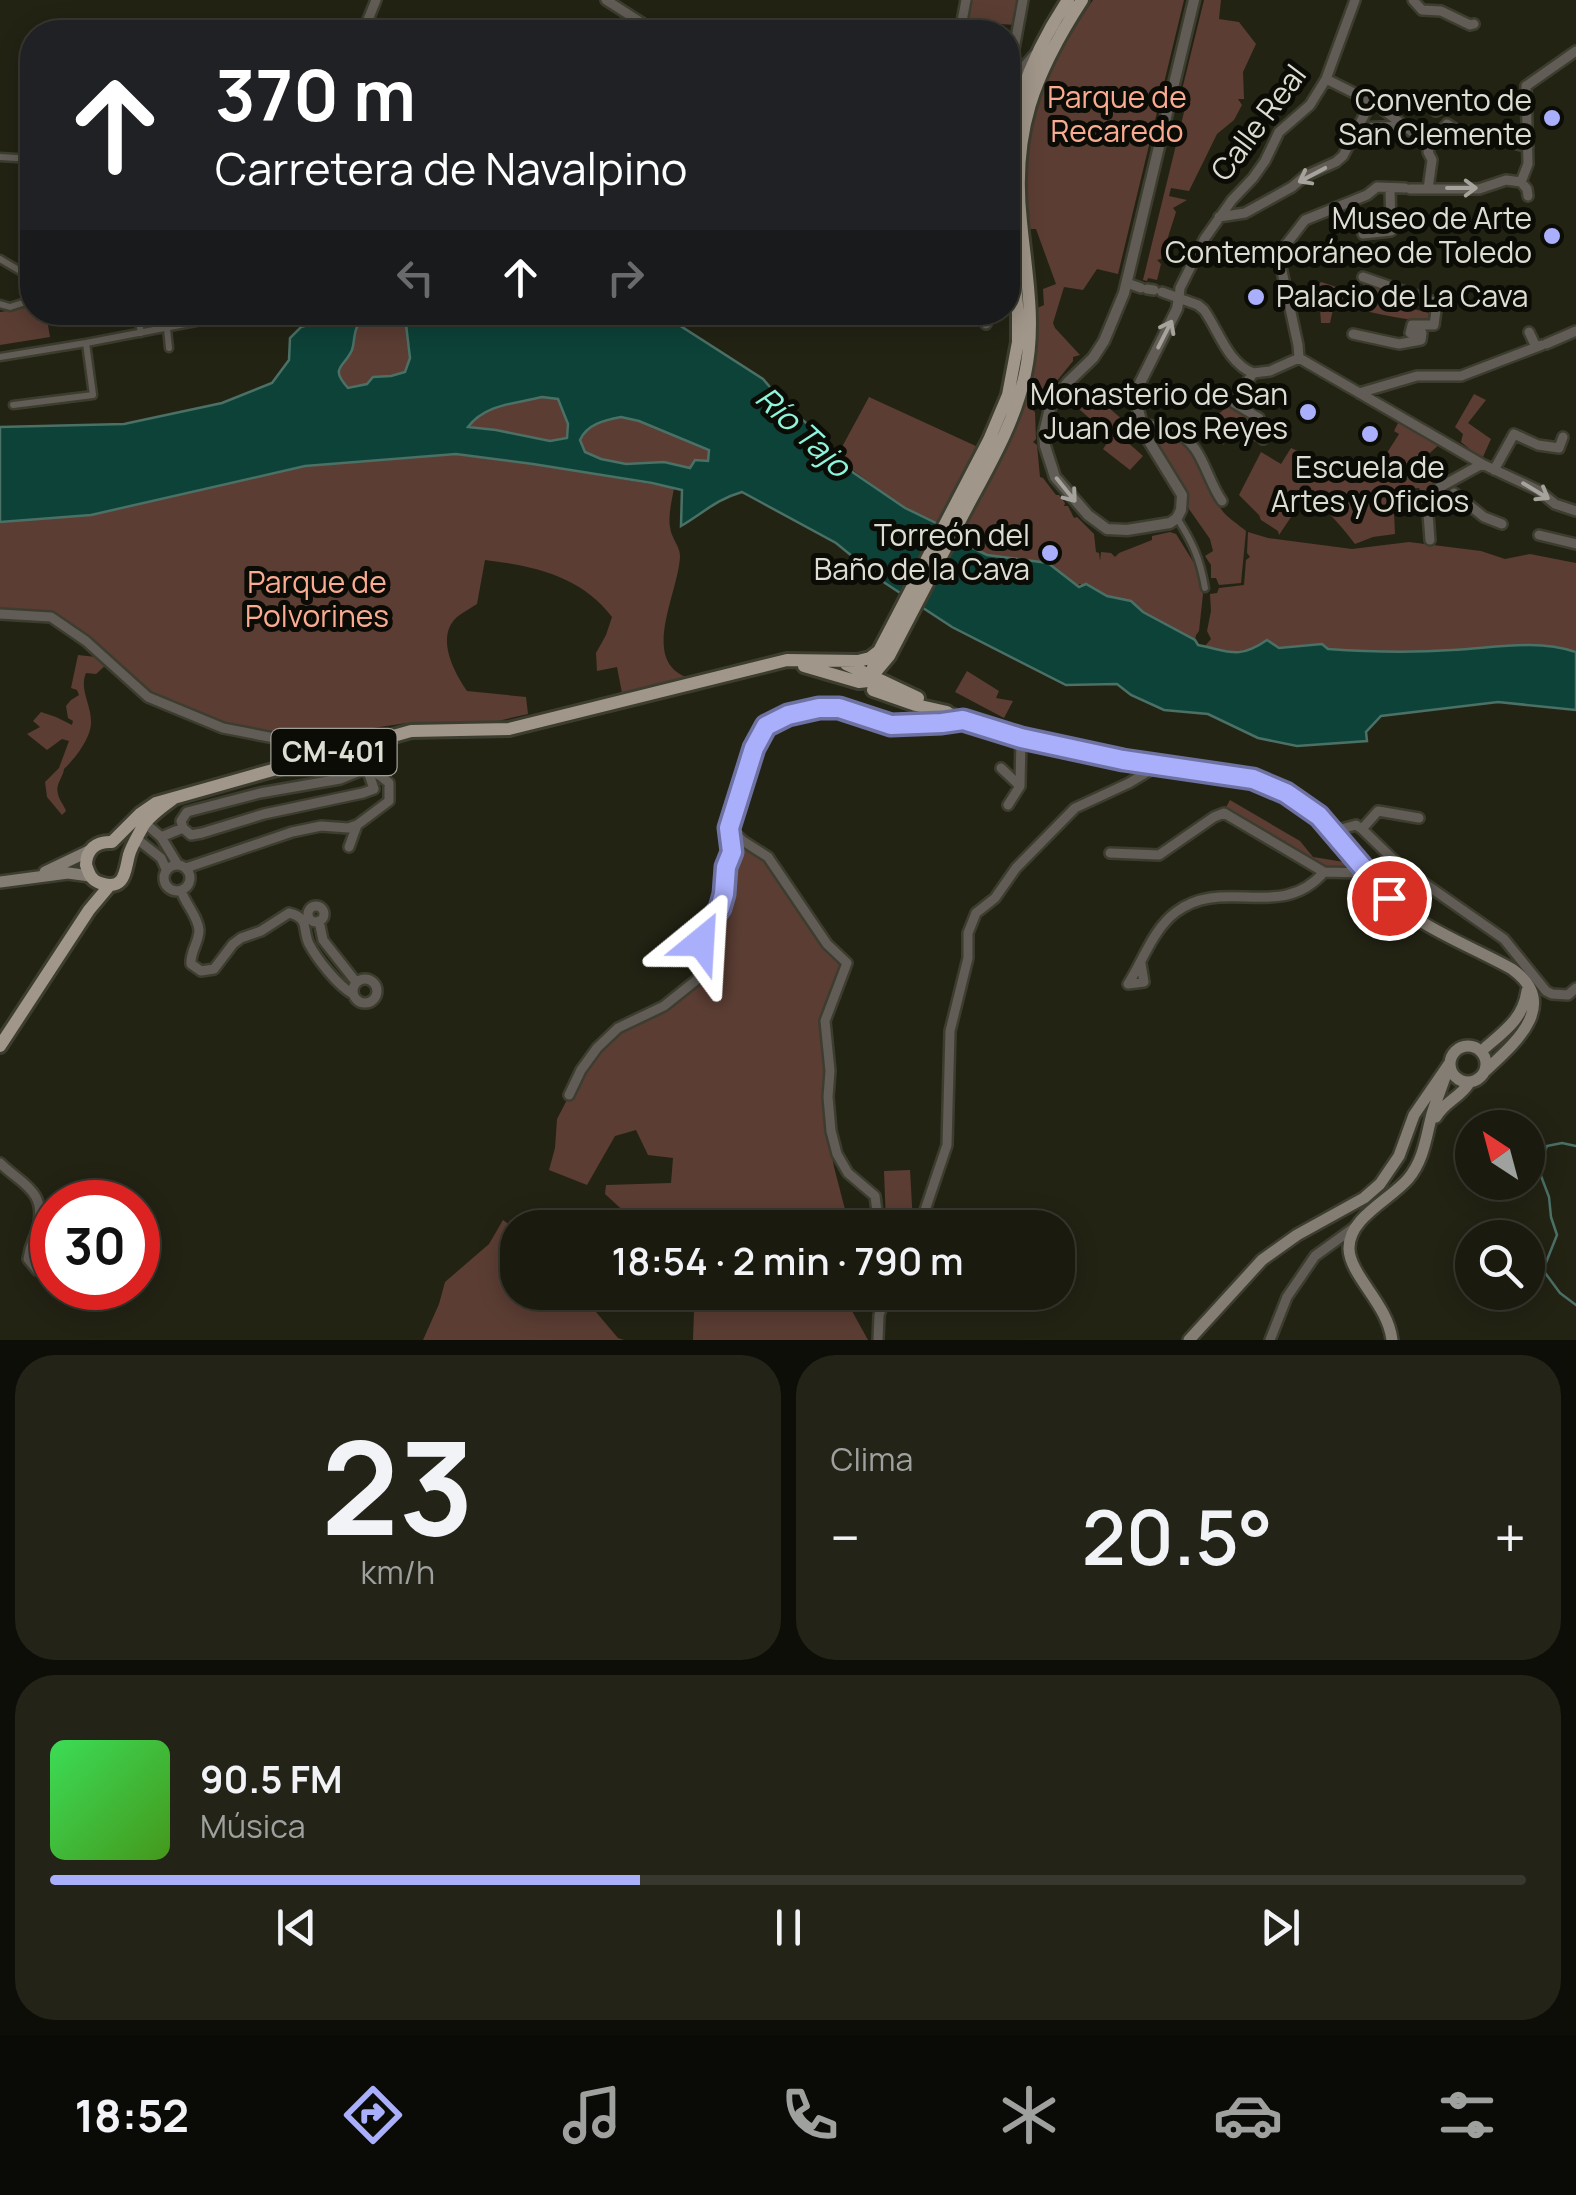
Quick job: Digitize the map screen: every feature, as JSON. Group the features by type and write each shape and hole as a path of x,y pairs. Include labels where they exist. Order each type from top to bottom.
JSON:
{"main road":[{"path":"1020,99 1039,49 1068,0"},
{"path":"1020,164 1024,126 1044,66 1082,0"},
{"path":"878,690 874,676 902,607 1013,416 1028,360 1030,320 1020,206"},
{"path":"899,687 884,653 977,476 1002,411 1015,362 1017,325"},
{"name":"CM-401","path":"88,910 91,877 86,866 91,850 100,843 112,842 140,814 156,803 311,752 411,730 509,729 787,660 858,661 884,653"},
{"path":"824,660 854,667 963,720 1021,738 1123,760 1234,775 1269,784 1310,808 1389,898 1416,918 1512,961 1532,1000 1532,1016 1526,1030 1478,1079 1437,1100 1411,1126"},
{"name":"CM-401","path":"756,668 803,666 859,682 874,676"},
{"path":"756,668 806,672 947,712"},
{"name":"CM-401","path":"0,1046 88,910 110,884 126,875 128,857 146,822 173,799"},
{"path":"112,842 122,847 128,857"},
{"path":"35,876 91,850"},
{"path":"1,882 68,874 110,884"},
{"path":"1481,1048 1513,1024 1521,1013 1528,987"},
{"path":"1392,1340 1380,1305 1351,1258 1350,1241 1357,1225 1399,1188 1420,1160 1452,1054 1460,1048 1496,1047 1519,1040"},
{"path":"1481,1048 1484,1072"},
{"path":"1450,1064 1453,1075 1469,1082"},
{"path":"1189,1340 1262,1260 1372,1191 1393,1166 1419,1106 1450,1064"},
{"path":"1429,1130 1442,1107 1469,1082"}],"street":[{"path":"606,0 637,20"},
{"path":"1179,298 1178,308 1140,382 1138,409 1144,432 1182,495 1182,503 1177,518 1170,523 1127,530 1107,528 1096,522 1055,477 1044,446 1044,433 1052,404 1104,341 1128,283 1194,0"},
{"name":"Calle Real","path":"1179,298 1180,288 1219,216 1253,178 1279,132 1310,105 1326,79 1356,0"},
{"path":"1412,0 1422,10 1441,12 1474,24"},
{"path":"1020,70 1039,49"},
{"path":"1299,358 1280,262 1284,246 1305,220 1367,195 1377,187 1479,189 1518,179 1528,164 1526,86 1576,51"},
{"path":"1326,79 1371,102 1430,146"},
{"path":"1219,216 1245,213 1344,156 1371,102"},
{"path":"1428,189 1432,160 1428,152 1446,124 1450,102 1436,111"},
{"path":"1446,124 1458,131 1528,147"},
{"path":"1357,128 1403,126"},
{"path":"1518,179 1528,196"},
{"path":"1363,234 1392,231 1390,189"},
{"path":"1353,334 1399,344 1421,340 1422,333 1410,333 1412,325 1434,325 1437,303 1363,277"},
{"path":"1128,283 1204,310 1231,356 1253,373 1299,358"},
{"path":"139,325 141,333"},
{"path":"0,357 185,325"},
{"path":"1012,325 1015,362"},
{"path":"166,329 169,348"},
{"path":"1359,392 1417,376 1461,376 1483,363 1576,331"},
{"path":"1530,332 1541,345"},
{"path":"13,405 93,395 86,344"},
{"path":"1299,358 1482,464 1538,490 1555,504 1576,511"},
{"path":"1253,373 1234,403 1259,418 1263,440"},
{"path":"1141,424 1172,430 1188,440 1200,455 1222,501"},
{"path":"1494,470 1514,434 1538,445 1559,448 1563,438"},
{"path":"1430,540 1428,502 1433,491 1482,464"},
{"path":"1454,493 1484,517 1502,524"},
{"path":"1177,518 1200,561 1205,588"},
{"path":"1539,535 1576,544"},
{"path":"0,614 50,616 86,641 148,697 223,728 311,752"},
{"path":"569,1095 597,1048 618,1028 664,1006 704,974 702,933 720,908 732,852 729,828 754,748 766,726 788,715 819,708 839,708 891,725 963,720"},
{"path":"1008,806 1020,786 1021,738"},
{"path":"925,1210 947,1145 950,1031 968,958 968,933 976,913 1074,808 1130,784 1159,765"},
{"path":"166,869 292,832 357,825 389,801 388,783 367,768 340,778 187,812 181,821 191,836 264,814 363,793 374,789 367,768"},
{"path":"1001,768 1020,786"},
{"path":"1362,829 1378,811 1418,818"},
{"path":"1110,853 1160,855 1224,814 1324,872 1366,873"},
{"path":"138,839 161,858 166,869 163,877 172,890 181,890 190,881 146,822"},
{"path":"349,847 357,825"},
{"path":"1334,832 1356,825 1362,829 1400,867 1504,939 1512,961 1546,991 1572,992"},
{"path":"161,838 183,828"},
{"path":"729,828 768,857 827,944 847,963 825,1021 831,1131 837,1154 848,1173 875,1196 877,1210"},
{"path":"1141,964 1158,930 1177,911 1225,895 1255,899 1291,895 1312,885 1324,872"},
{"path":"181,890 199,929 190,954 191,964 201,971 214,969 233,944 289,912 305,924 308,943 342,988 363,1003 371,1002 377,989 371,980 363,978 356,982 352,994"},
{"path":"319,921 324,940 356,982"},
{"path":"0,1163 30,1185"},
{"path":"1270,1340 1287,1297 1304,1271 1320,1260 1332,1242 1357,1225"},
{"path":"878,1340 882,1310"}],"green space":[{"path":"972,0 1020,0 1017,20 967,20"},
{"name":"Parque de Recaredo","path":"1093,0 1184,0 1118,274 1097,269 1083,290 1064,287 1053,323 1080,355 1073,357 1031,409 1035,412 1033,442 1037,445 1040,477 1059,495 1074,518 1094,534 1100,561 1101,552 1115,557 1152,540 1152,536 1176,534 1194,563 1203,594 1195,640 1130,601 1107,596 1086,584 1078,586 1048,563 987,555 958,541 1021,414 1033,371 1035,309 1044,305 1043,289 1056,284 1036,229 1029,229 1028,142 1037,104 1053,68"},
{"path":"1204,0 1221,0 1219,19 1239,22 1256,44 1243,72 1244,99 1238,99 1242,105 1234,120 1217,134 1189,191 1171,188 1169,196 1187,200 1173,208 1176,212 1161,259 1157,260 1161,264 1157,280 1147,281 1143,280 1185,108 1178,106"},
{"path":"1321,282 1361,295 1363,283 1406,296 1406,307 1429,313 1428,321 1334,305 1330,323 1321,323 1320,309 1311,311 1306,296"},
{"path":"20,309 20,325 48,325 50,337 0,345 0,312"},
{"path":"358,325 406,325 410,358 405,372 374,377 367,384 348,388 338,372 353,345 352,335"},
{"path":"1218,385 1228,386 1225,391 1235,397 1230,406 1257,421 1258,443 1232,430 1223,445 1211,420 1227,407 1214,392"},
{"path":"1093,394 1124,421 1116,432 1143,456 1130,470 1103,449 1111,437 1079,409"},
{"path":"1474,394 1486,400 1468,423 1491,439 1482,459 1461,442 1463,434 1455,427"},
{"path":"542,397 558,399 568,424 567,438 550,441 467,427 492,409"},
{"path":"869,397 978,447 938,524 905,508 836,458"},
{"path":"622,417 709,450 708,461 690,468 663,462 626,464 585,452 580,440 587,430"},
{"path":"1400,419 1441,443 1423,459 1441,479 1423,495 1419,488 1393,490 1395,534 1355,544 1326,511 1305,496 1279,535 1239,495 1261,452 1281,464 1291,448 1357,477 1364,459 1380,464 1399,434 1394,431"},
{"path":"1149,431 1167,435 1190,449 1221,509 1246,531 1241,583 1219,585 1216,578 1211,578 1211,565 1205,556 1213,551 1210,539 1189,509 1176,474"},
{"name":"Parque de Polvorines","path":"456,454 674,488 670,522 680,556 664,640 672,668 686,677 622,693 617,667 597,671 596,653 612,617 600,603 555,575 485,560 477,604 457,617 447,634 449,654 467,691 526,697 528,714 489,723 407,723 304,739 221,725 144,689 51,613 0,609 0,522 92,515 305,466"},
{"path":"1248,532 1352,549 1409,542 1481,551 1505,559 1530,554 1576,563 1576,652 1530,645 1374,651 1327,649 1322,644 1287,648 1261,645 1235,654 1205,646 1211,639 1207,631 1210,594 1217,593 1219,588 1244,585 1246,560 1250,557"},
{"path":"78,655 96,657 107,664 96,674 86,673 84,679 91,727 58,784 66,811 62,815 47,797 45,782 59,768 69,741 62,739 47,750 27,734 40,727 33,721 41,712 72,725 66,706 79,695 71,688"},
{"path":"967,671 999,691 996,698 1013,701 1004,718 955,692"},
{"path":"1230,800 1300,841 1313,857 1344,862 1350,869 1323,867 1225,809"},
{"path":"737,842 764,859 821,946 843,965 821,1028 823,1107 845,1210 622,1210 605,1194 606,1185 671,1183 673,1158 648,1155 636,1130 615,1136 587,1185 549,1170 557,1119 582,1071 618,1028 664,1007 705,974 701,942 720,908 732,843"},
{"path":"910,1170 912,1210 885,1210 884,1171"},
{"path":"500,1225 500,1310 594,1310 624,1340 423,1340 445,1282 489,1244"},
{"path":"851,1310 868,1340 693,1340 694,1311"}],"water":[{"name":"Río Tajo","path":"358,325 352,350 339,371 348,388 367,384 373,377 405,372 410,358 406,325 679,325 763,379 848,469 905,508 938,524 958,541 987,555 1048,563 1079,587 1086,584 1107,596 1131,601 1198,645 1226,651 1241,652 1267,640 1279,648 1322,644 1328,649 1406,652 1530,645 1561,648 1576,652 1576,710 1498,702 1381,716 1366,732 1367,741 1297,746 1258,738 1208,714 1164,710 1117,684 1066,685 952,627 885,583 836,543 742,492 681,526 682,490 456,454 305,466 91,515 0,522 0,427 124,424 222,403 272,383 289,360 290,338 301,327","holes":["542,397 558,399 568,424 567,438 550,441 468,427 492,409","621,417 709,450 708,461 695,460 690,468 664,462 626,464 585,452 580,440 587,430"]}],"waterway":[{"path":"1576,1146 1547,1146 1538,1168 1557,1235 1543,1270 1560,1293 1576,1305"}],"place":[{"name":"Convento de San Clemente","path":"1552,118"},
{"name":"Museo de Arte Contemporáneo de Toledo","path":"1552,236"},
{"name":"Palacio de La Cava","path":"1256,297"},
{"name":"Monasterio de San Juan de los Reyes","path":"1308,412"},
{"name":"Escuela de Artes y Oficios","path":"1370,434"},
{"name":"Torreón del Baño de la Cava","path":"1050,553"}],"route":[{"path":"701,942 724,894 726,867 732,852 729,828 754,748 766,726 788,715 819,708 839,708 891,725 963,720 1021,738 1123,760 1234,775 1269,784 1319,816 1389,898"}]}
